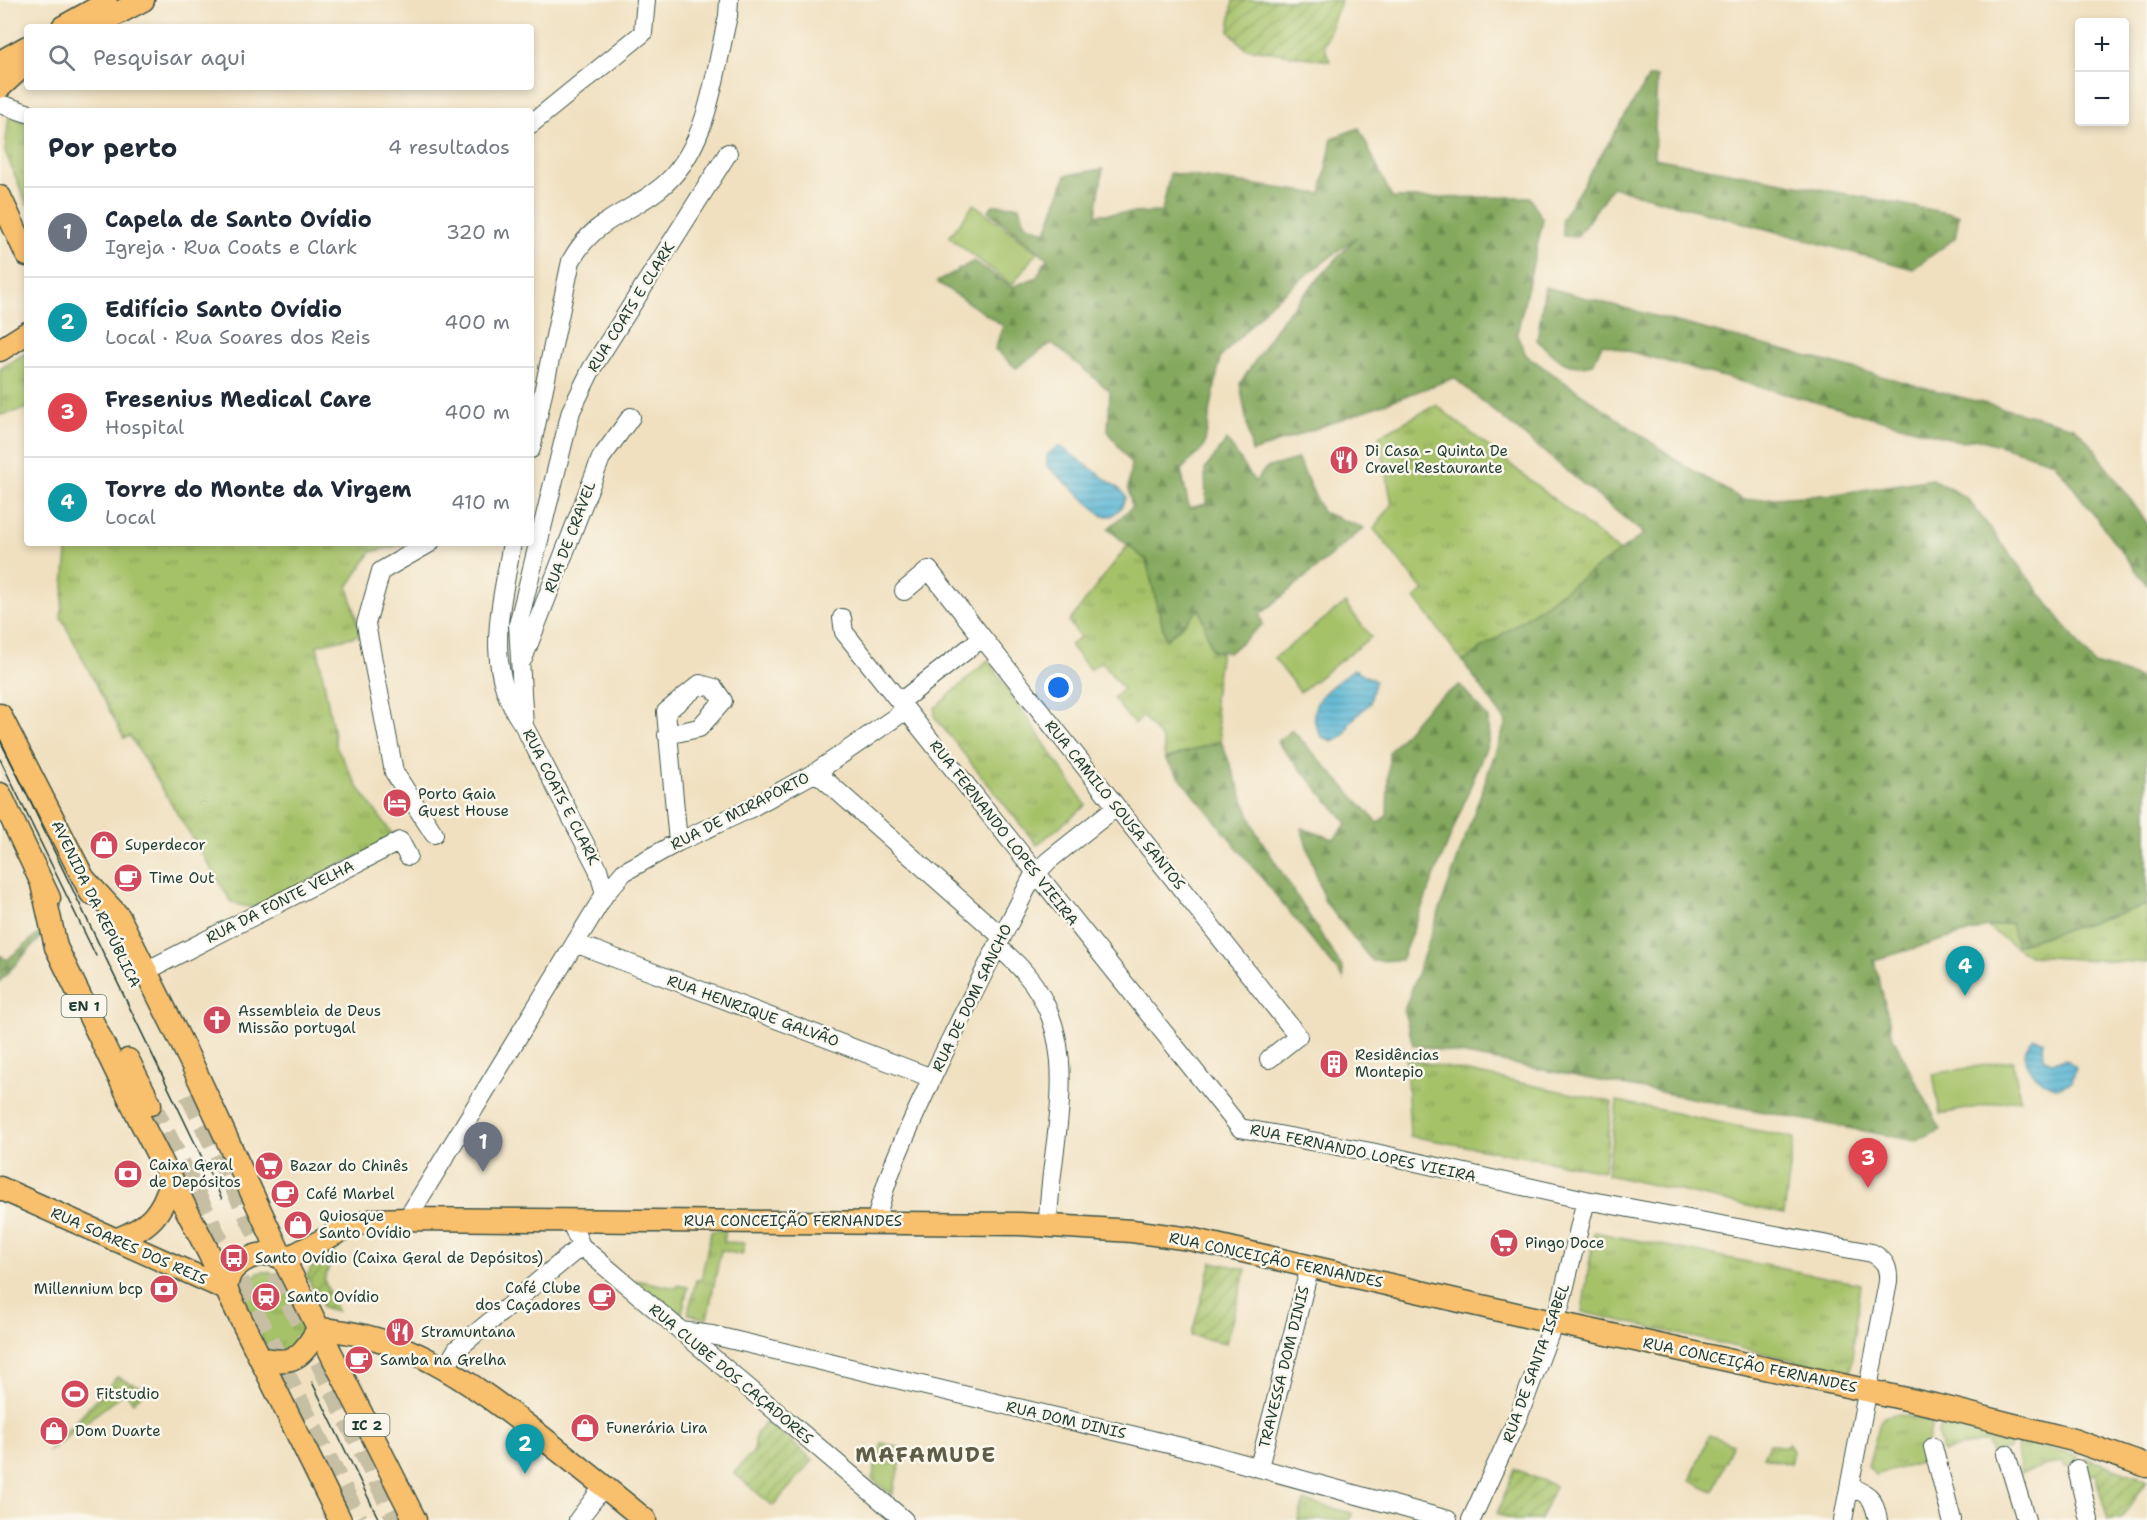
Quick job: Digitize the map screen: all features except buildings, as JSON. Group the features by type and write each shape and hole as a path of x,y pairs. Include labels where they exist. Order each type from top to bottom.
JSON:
{"main road":[{"path":"69,24 113,0"},
{"path":"98,24 143,0"},
{"path":"0,62 24,49"},
{"path":"0,87 24,65"},
{"path":"0,197 24,249"},
{"path":"0,350 24,335"},
{"name":"AVENIDA DA REPÚBLICA","path":"0,715 85,880 190,1094"},
{"name":"EN 1","path":"0,794 150,1104"},
{"path":"85,880 118,916 318,1329"},
{"name":"EN 1","path":"42,884 56,947 260,1358"},
{"path":"115,1240 130,1234 154,1219 166,1199 172,1179"},
{"name":"RUA SOARES DOS REIS","path":"0,1188 226,1288"},
{"name":"RUA CONCEIÇÃO FERNANDES","path":"283,1259 350,1226 375,1221 407,1219 790,1223 876,1221 1132,1231 1190,1239 2028,1428 2073,1440 2147,1466"},
{"path":"226,1288 230,1273 236,1266 260,1254 283,1259"},
{"path":"318,1329 360,1335 408,1350 446,1367 471,1383 645,1520"},
{"path":"260,1358 278,1362 290,1360 304,1353 318,1329"},
{"name":"IC 2","path":"318,1329 416,1520"},
{"path":"260,1358 340,1520"}],"street":[{"path":"534,122 643,33 646,0"},
{"path":"534,436 571,261 582,241 595,228 659,188 683,163 699,133 728,16 729,0"},
{"path":"0,104 24,112"},
{"name":"RUA COATS E CLARK","path":"605,894 598,869 524,726 518,625 571,411 592,368 728,153"},
{"name":"RUA DE CRAVEL","path":"522,663 601,458 631,417"},
{"path":"425,546 381,571 366,624 394,772 434,834"},
{"path":"511,546 496,634 503,688 512,710 524,726"},
{"name":"RUA CAMILO SOUSA SANTOS","path":"904,591 929,570 1298,1036 1269,1059"},
{"name":"RUA FERNANDO LOPES VIEIRA","path":"842,618 844,632 1240,1128 1371,1152 1586,1200 1872,1253 1880,1257 1889,1270 1888,1282 1843,1520"},
{"name":"RUA DE MIRAPORTO","path":"605,894 624,872 678,842 746,811 816,772 903,706 982,638"},
{"path":"667,735 678,842"},
{"path":"816,772 1000,942 1025,972 1043,1000 1060,1048 1063,1080 1048,1226"},
{"name":"RUA DE DOM SANCHO","path":"876,1221 883,1191 932,1078 1036,874 1116,807"},
{"name":"RUA DA FONTE VELHA","path":"146,971 400,841 408,856"},
{"path":"407,1219 605,894"},
{"name":"RUA HENRIQUE GALVÃO","path":"575,944 932,1078"},
{"name":"RUA DE SANTA ISABEL","path":"1471,1520 1519,1415 1560,1306 1586,1200"},
{"name":"RUA CLUBE DOS CAÇADORES","path":"570,1220 581,1246 904,1520"},
{"path":"446,1367 457,1350 581,1246"},
{"name":"TRAVESSA DOM DINIS","path":"1259,1467 1310,1266"},
{"name":"RUA DOM DINIS","path":"681,1331 712,1335 1259,1467 1448,1520"},
{"path":"1933,1447 1952,1520"},
{"path":"2006,1454 2026,1520"},
{"path":"2077,1469 2089,1520"},
{"path":"578,1520 604,1486"},
{"path":"1851,1487 1873,1500 1878,1520"}],"green space":[{"path":"1233,0 1341,0 1324,46 1330,61 1245,48 1229,31"},
{"path":"1649,77 1657,77 1654,158 1959,215 1955,238 1913,269 1612,187 1577,237 1563,236 1562,219"},
{"path":"9,115 24,122 24,198 5,151"},
{"path":"1359,128 1392,198 1530,197 1543,220 1517,334 1526,355 1687,467 1743,500 1836,494 1932,479 1967,498 2094,664 2147,680 2147,905 2016,945 2011,923 1987,927 1874,960 1893,1037 1941,1130 1916,1141 1413,1045 1404,1011 1506,722 1463,662 1644,534 1454,378 1252,452 1240,384 1282,319 1356,237 1272,302 1220,358 1204,447 1181,470 1189,508 1206,504 1205,469 1227,440 1255,482 1266,468 1298,459 1322,512 1364,528 1260,615 1263,624 1230,652 1212,651 1200,609 1166,640 1146,560 1108,529 1132,507 1128,488 1131,464 1108,431 1110,391 1052,343 1016,368 995,349 1003,326 937,282 974,261 1012,287 1037,277 1047,258 988,211 993,205 1020,206 1025,224 1046,232 1066,175 1103,169 1096,214 1162,212 1170,173 1321,194 1332,138"},
{"path":"974,204 1037,252 1012,285 949,237"},
{"path":"1545,287 2074,427 2090,443 2147,523 2147,585 2054,462 1975,438 1963,442 1602,344 1593,364 1576,366 1562,362 1537,340"},
{"path":"24,354 24,410 0,415 0,369"},
{"path":"1436,405 1620,552 1463,662 1415,598 1424,591 1374,529 1392,504 1379,436"},
{"path":"1128,545 1146,560 1166,639 1200,608 1212,650 1221,651 1214,698 1221,741 1165,759 1163,741 1143,717 1134,724 1113,698 1123,689 1101,661 1090,670 1070,645 1080,637 1069,622"},
{"path":"68,546 396,546 371,552 348,587 361,635 317,645 336,746 358,787 395,838 253,908 232,903 130,736 124,738 61,617"},
{"path":"1345,603 1371,637 1300,692 1274,658"},
{"path":"988,660 1086,805 1037,845 935,718 935,708"},
{"path":"1460,685 1488,718 1489,740 1401,960 1372,961 1325,902 1301,828 1334,839 1347,823 1277,742 1292,730 1378,823 1387,815 1389,752 1429,705"},
{"path":"1221,741 1256,832 1343,969 1344,979 1165,759"},
{"path":"2147,905 2147,963 2029,956 1987,927 2012,923 2017,945"},
{"path":"39,933 41,937 0,981 0,955 7,960"},
{"path":"1406,1059 1612,1102 1604,1171 1410,1136"},
{"path":"2013,1060 2020,1099 1940,1114 1933,1074"},
{"path":"1617,1101 1794,1138 1784,1214 1607,1175"},
{"path":"726,1230 724,1242 745,1243 742,1255 721,1250 707,1319 688,1314 696,1280 701,1280 711,1231"},
{"path":"1594,1232 1861,1284 1850,1373 1582,1312"},
{"path":"336,1248 324,1280 337,1311 323,1307 307,1277 315,1263"},
{"path":"1212,1262 1246,1269 1226,1343 1191,1336"},
{"path":"261,1272 268,1272 279,1277 304,1324 301,1338 291,1349 275,1350 265,1344 242,1296 249,1278"},
{"path":"635,1280 677,1288 678,1285 688,1287 682,1313 665,1307"},
{"path":"117,1377 147,1390 133,1402 125,1392 47,1452"},
{"path":"1895,1414 1933,1421 1925,1451 1927,1461 1875,1475 1868,1466 1880,1422 1884,1417"},
{"path":"766,1421 813,1460 773,1506 734,1473 754,1451 756,1434"},
{"path":"1941,1422 2011,1439 2009,1449 1991,1453 1987,1441 1942,1452 1938,1433"},
{"path":"1709,1435 1733,1444 1713,1492 1690,1481"},
{"path":"2018,1441 2078,1456 2076,1465 2064,1467 2062,1461 2021,1473 2017,1451"},
{"path":"882,1443 904,1449 892,1495 872,1479"},
{"path":"1788,1443 1793,1451 1790,1464 1763,1457 1769,1444 1787,1447"},
{"path":"2086,1458 2147,1480 2120,1520 2108,1520 2095,1474 2086,1476 2083,1470"},
{"path":"1515,1469 1555,1486 1540,1520 1513,1520 1497,1513"},
{"path":"1304,1501 1352,1513 1350,1520 1298,1520"}],"water":[{"path":"1057,447 1061,447 1122,491 1126,497 1121,508 1112,516 1103,516 1047,466 1047,455"},
{"path":"1354,669 1375,681 1370,703 1350,722 1345,735 1332,741 1322,737 1316,725 1314,714 1316,705 1327,690"},
{"path":"2034,1038 2043,1040 2044,1058 2051,1062 2065,1059 2076,1067 2072,1082 2058,1088 2042,1080 2029,1069 2025,1054"}],"tunnel":[{"path":"190,1094 398,1520"},
{"path":"150,1104 357,1520"}],"tram line":[{"path":"0,739 222,1199"},
{"path":"0,759 96,956"},
{"path":"312,1382 379,1520"}],"place":[{"name":"Di Casa - Quinta De Cravel Restaurante","path":"1344,460"},
{"name":"Porto Gaia Guest House","path":"397,803"},
{"name":"Superdecor","path":"104,845"},
{"name":"Time Out","path":"128,878"},
{"name":"Torre do Monte da Virgem","path":"1965,996"},
{"name":"Assembleia de Deus Missão portugal","path":"217,1020"},
{"name":"Residências Montepio","path":"1334,1064"},
{"name":"Bazar do Chinês","path":"269,1166"},
{"name":"Capela de Santo Ovídio","path":"483,1172"},
{"name":"Caixa Geral de Depósitos","path":"128,1174"},
{"name":"Fresenius Medical Care","path":"1868,1188"},
{"name":"Café Marbel","path":"285,1194"},
{"name":"Quiosque Santo Ovídio","path":"298,1225"},
{"name":"Pingo Doce","path":"1504,1243"},
{"name":"Santo Ovídio (Caixa Geral de Depósitos)","path":"234,1258"},
{"name":"Millennium bcp","path":"164,1289"},
{"name":"Santo Ovídio","path":"266,1297"},
{"name":"Café Clube dos Caçadores","path":"602,1297"},
{"name":"Stramuntana","path":"400,1332"},
{"name":"Samba na Grelha","path":"359,1360"},
{"name":"Fitstudio","path":"75,1394"},
{"name":"Funerária Lira","path":"585,1428"},
{"name":"Dom Duarte","path":"54,1431"},
{"name":"Edifício Santo Ovídio","path":"525,1474"}],"district":[{"name":"MAFAMUDE","path":"926,1455"}]}
